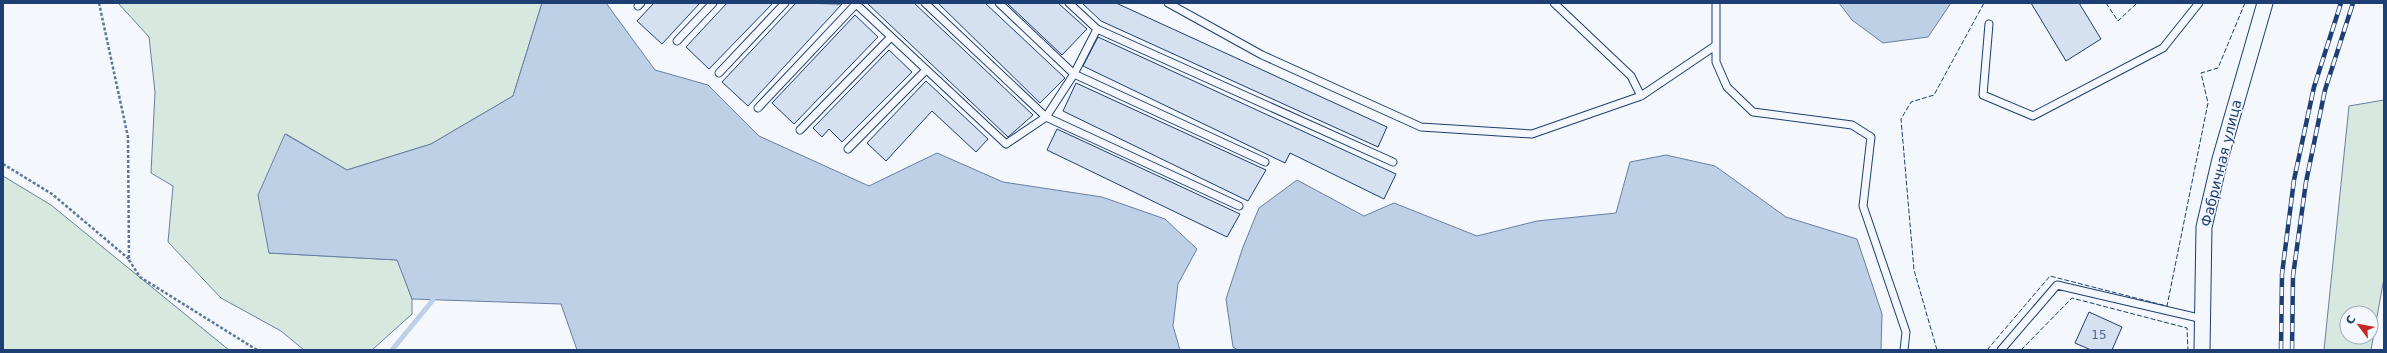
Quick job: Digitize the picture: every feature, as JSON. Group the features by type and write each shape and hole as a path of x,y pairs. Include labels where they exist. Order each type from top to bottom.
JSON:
{"street":[{"name":"Фабричная улица","path":"2202,350 2204,227 2220,159 2265,3"}],"lane":[{"path":"677,41 713,3"},
{"path":"719,73 784,3"},
{"path":"758,108 856,3 1006,144 1046,117 1074,74 1096,29"},
{"path":"925,3 1046,117 1239,206"},
{"path":"998,3 1074,74 1265,162"},
{"path":"1069,3 1096,29 1393,162"},
{"path":"1168,3 1262,55 1421,126 1532,134 1641,96 1715,46"},
{"path":"1554,3 1631,76 1641,96"},
{"path":"1716,3 1716,62 1727,87 1753,112 1852,125 1871,137 1863,206 1906,332 1904,350"},
{"path":"1990,24 1983,95 2033,116 2163,48 2200,3"},
{"path":"800,130 891,37"},
{"path":"848,149 926,70"},
{"path":"2001,350 2057,286 2203,319"}],"path":[{"path":"99,3 128,137 129,260"},
{"path":"3,164 52,194 129,260 140,277 257,350"}],"shaded area":[{"path":"118,3 542,3 513,96 431,144 347,170 286,134 269,253 398,260 412,299 412,314 372,350 304,350 281,331 221,298 168,242 173,186 151,173 155,92 149,37"},
{"path":"2384,100 2384,278 2379,306 2339,305 2339,345 2372,345 2371,350 2324,350 2349,106"},
{"path":"3,176 51,205 229,350 3,350"}],"water":[{"path":"542,3 606,3 655,70 708,85 759,136 869,186 937,153 1003,182 1102,197 1165,219 1197,249 1178,284 1173,326 1180,350 577,350 561,304 412,299 397,260 269,253 258,195 285,134 347,170 431,144 513,96"},
{"path":"1839,3 1951,3 1928,37 1883,43 1852,20"},
{"path":"1666,155 1715,166 1786,217 1857,239 1882,314 1881,350 1238,350 1233,347 1226,299 1243,247 1259,208 1297,180 1364,216 1394,203 1477,236 1537,221 1616,213 1630,162"}],"building":[{"path":"654,3 700,3 662,44 637,21"},
{"path":"727,3 773,3 709,69 686,47"},
{"path":"796,3 842,4 748,106 722,82"},
{"path":"867,3 914,3 1033,115 1008,137"},
{"path":"938,3 985,3 1065,78 1040,103"},
{"path":"1007,3 1058,3 1087,29 1062,55"},
{"path":"1082,3 1116,3 1387,127 1378,147 1101,21"},
{"path":"2031,3 2079,3 2101,39 2066,61"},
{"path":"855,15 878,37 794,124 772,103"},
{"path":"1098,37 1396,174 1384,199 1290,153 1285,163 1083,66"},
{"path":"889,50 912,72 842,142 829,129 822,137 813,128"},
{"path":"926,81 988,139 976,152 932,111 886,161 867,143"},
{"path":"1076,83 1266,170 1248,201 1063,111"},
{"path":"1057,129 1240,214 1227,237 1047,150"},
{"path":"2089,312 2122,327 2112,350 2091,350 2075,343"}],"waterway":[{"path":"392,350 433,300"}],"railway":[{"path":"2281,350 2282,274 2294,180 2314,87 2341,3"},
{"path":"2292,350 2293,276 2306,182 2325,90 2353,3"}],"fence":[{"path":"1937,350 1914,270 1901,119 1911,102 1934,95 1984,3"},
{"path":"2106,3 2118,21 2137,3"},
{"path":"1987,350 2050,276 2167,306 2208,103 2201,73 2218,68 2245,3"},
{"path":"2021,350 2072,298 2187,328 2188,350"}]}
